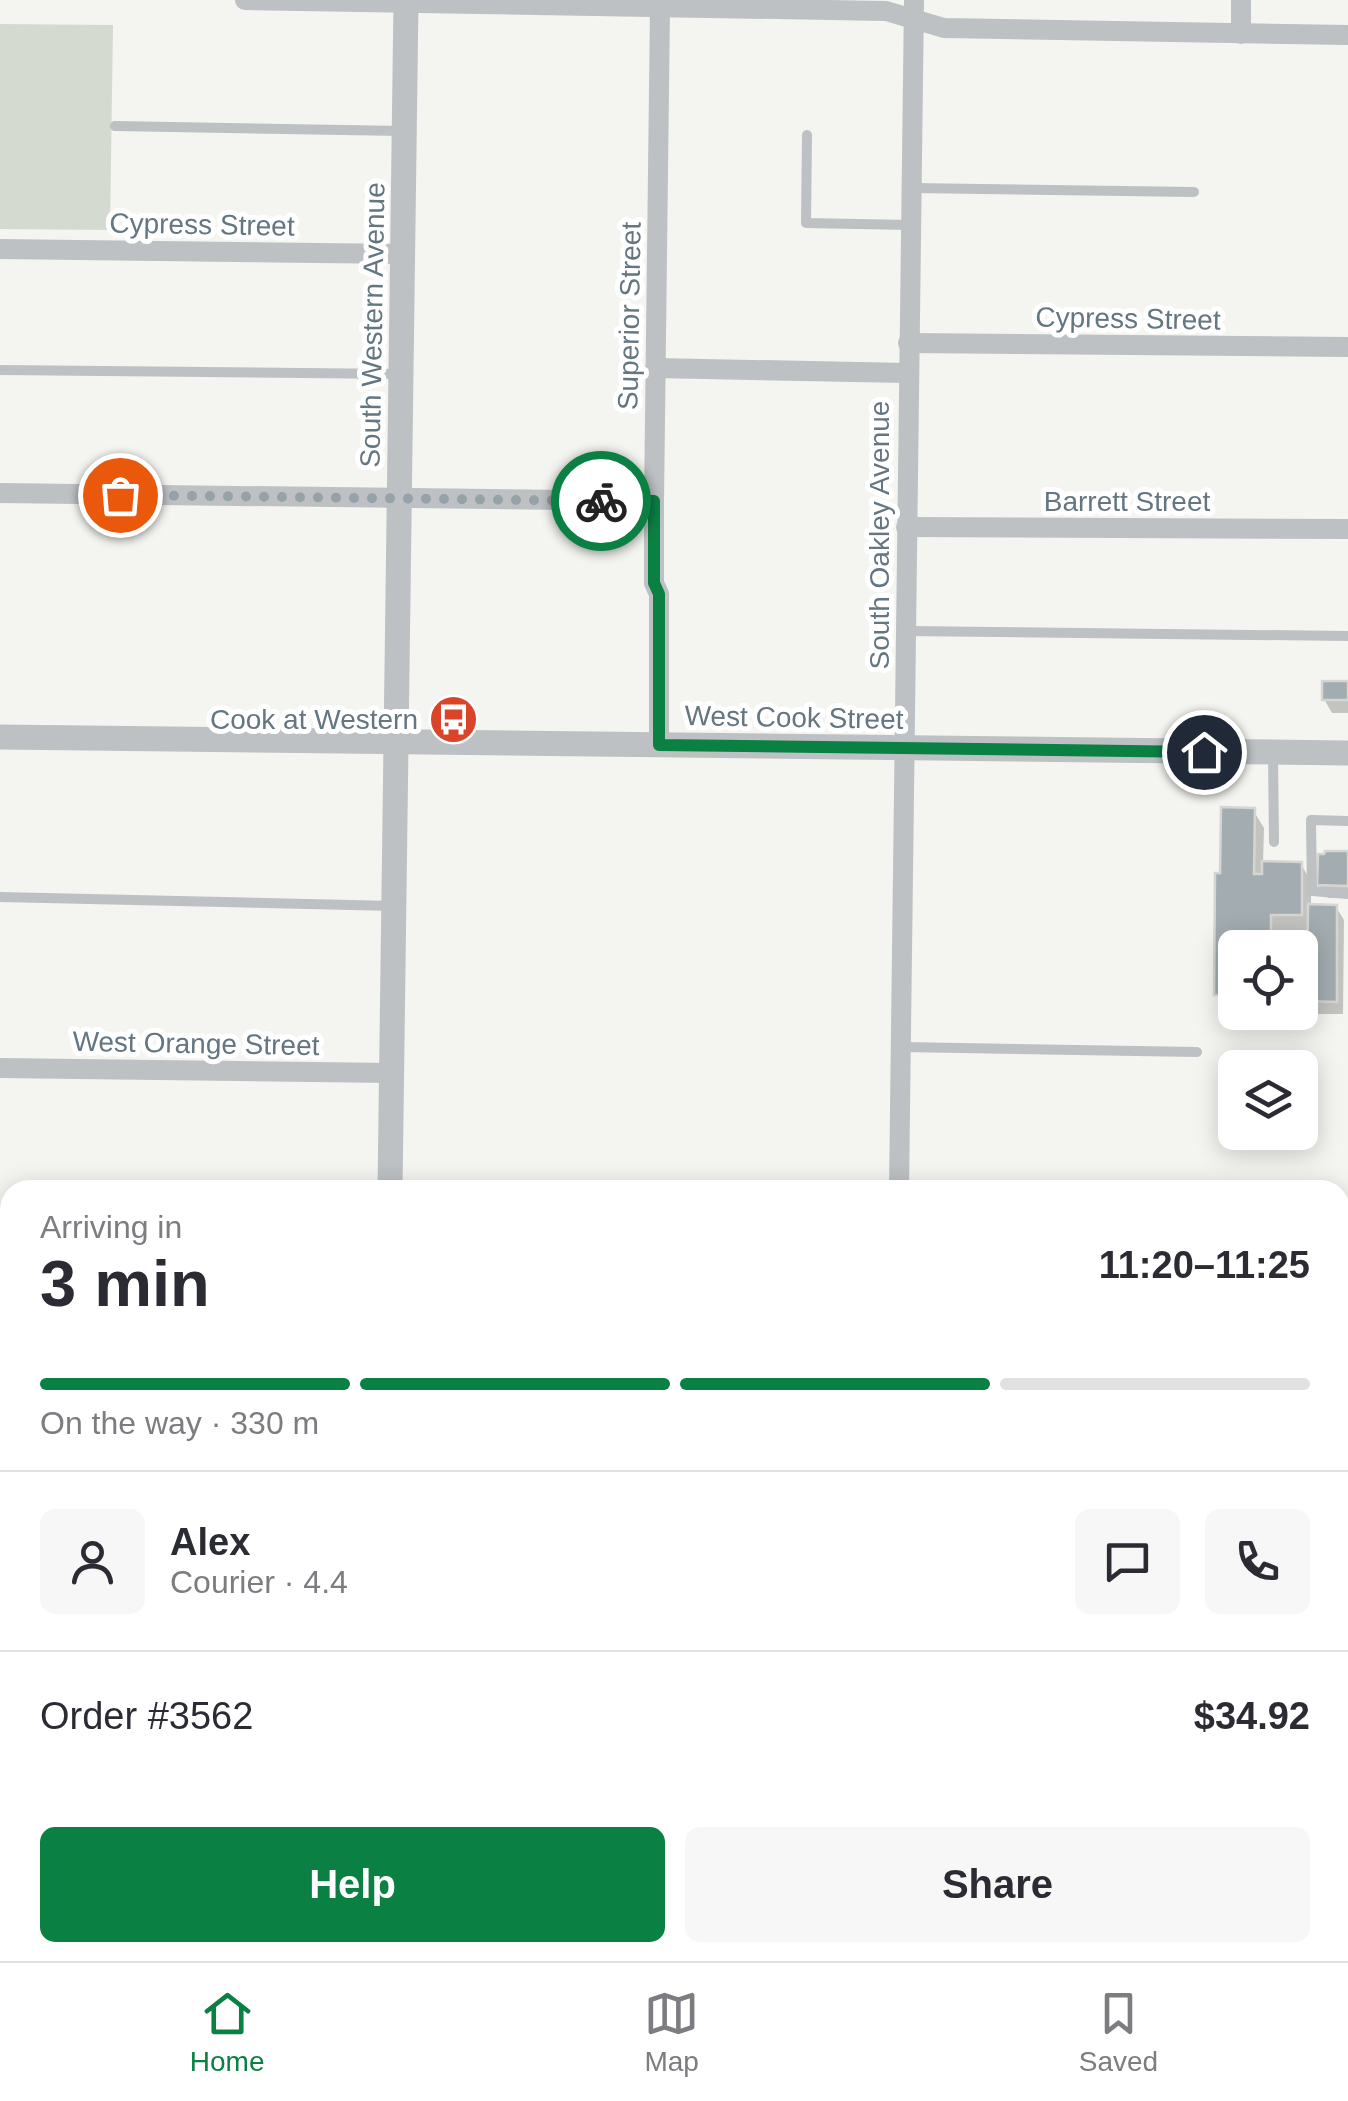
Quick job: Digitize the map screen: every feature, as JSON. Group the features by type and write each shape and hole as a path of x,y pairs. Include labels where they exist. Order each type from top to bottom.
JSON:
{"street":[{"path":"245,0 660,7 846,5 886,11 914,10 944,28 1348,35"},
{"path":"1241,0 1241,34"},
{"name":"South Western Avenue","path":"390,1180 406,1"},
{"name":"Superior Street","path":"659,745 659,594 654,583 654,501 660,7"},
{"name":"South Oakley Avenue","path":"900,1180 914,10"},
{"name":"Cypress Street","path":"0,248 403,254"},
{"name":"Cypress Street","path":"908,343 1348,348"},
{"path":"656,368 907,373"},
{"path":"0,494 654,501"},
{"name":"Barrett Street","path":"906,527 1348,530"},
{"name":"West Cook Street","path":"0,737 1348,753"},
{"name":"West Orange Street","path":"0,1068 392,1073"}],"lane":[{"path":"114,126 405,131"},
{"path":"807,135 806,223 910,225"},
{"path":"911,188 1194,192"},
{"path":"0,370 401,374"},
{"path":"906,631 1348,636"},
{"path":"1273,753 1274,842"},
{"path":"1348,821 1311,820 1312,891 1348,894"},
{"path":"0,897 394,906"},
{"path":"901,1046 1197,1052"}],"shaded area":[{"path":"0,24 113,25 110,230 0,229"}],"building":[{"path":"1322,681 1348,681 1348,700 1322,700"},
{"path":"1221,807 1255,808 1254,874 1262,874 1262,861 1302,862 1302,915 1271,915 1271,930 1218,930 1218,995 1214,995 1215,873 1220,873"},
{"path":"1348,851 1348,886 1317,885 1318,854"},
{"path":"1308,904 1337,905 1337,1002 1318,1001 1318,930 1308,930"}],"way so far":[{"path":"120,495 601,501"}],"place":[{"name":"Cook at Western","path":"453,719"}],"route":[{"path":"601,501 654,501 654,583 659,594 659,745 1204,752"}]}
